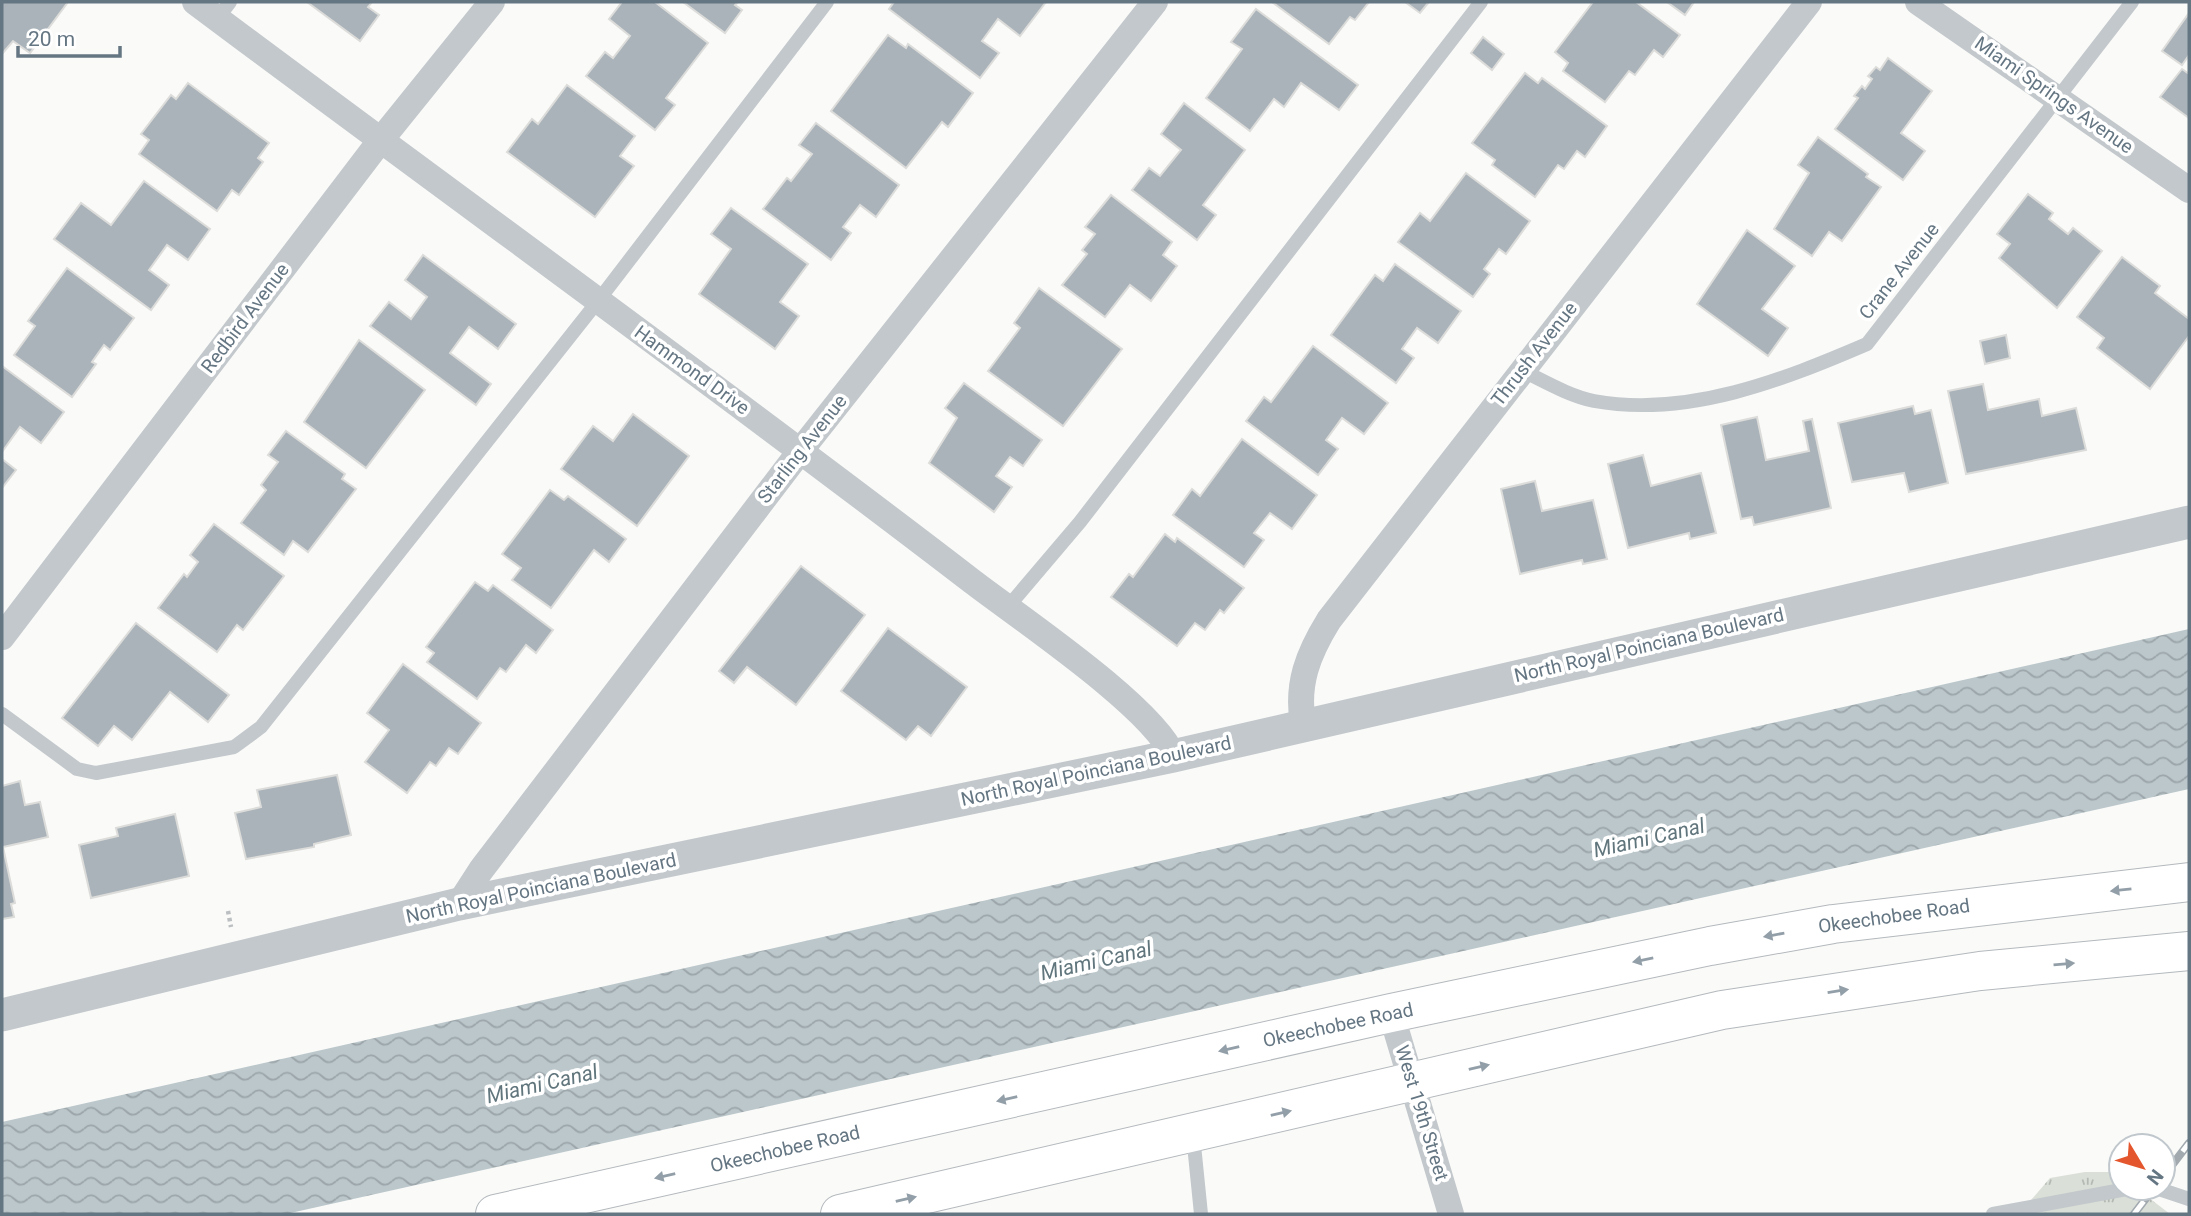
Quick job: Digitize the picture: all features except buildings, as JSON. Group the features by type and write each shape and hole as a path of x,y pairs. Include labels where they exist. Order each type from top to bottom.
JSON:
{"highway":[{"name":"Okeechobee Road","path":"495,1214 1391,1013 1833,924 2189,882"},
{"path":"857,1212 1723,1010 1980,971 2189,951"}],"street":[{"name":"Hammond Drive","path":"195,2 224,10 380,141 801,450 1007,608 1145,717 1167,742 1173,756"},
{"name":"Redbird Avenue","path":"2,637 380,141 492,2"},
{"name":"Starling Avenue","path":"459,904 489,859 801,450 1155,2"},
{"name":"Thrush Avenue","path":"1303,724 1300,695 1305,666 1329,620 1809,2"},
{"name":"Miami Springs Avenue","path":"1918,2 2058,96 2189,190"},
{"name":"North Royal Poinciana Boulevard","path":"2,1015 459,904 1173,756 2189,522"},
{"name":"West 19th Street","path":"1391,1013 1451,1214"}],"lane":[{"path":"2,714 77,769 96,773 234,747 261,727 598,301 827,2"},
{"path":"1007,608 1088,511 1481,2"},
{"name":"Crane Avenue","path":"1521,370 1594,401 1642,404 1713,399 1804,371 1867,344 2132,2"},
{"path":"1193,1134 1202,1214"},
{"path":"1993,1214 2107,1193"}],"green space":[{"path":"2085,1172 2107,1172 2107,1202 2154,1202 2170,1214 2019,1214 2050,1178"}],"water":[{"name":"Miami Canal","path":"2189,629 2189,789 286,1214 2,1214 2,1122"}],"railway":[{"path":"2177,1159 2189,1143"},
{"path":"2134,1214 2143,1202"}]}
